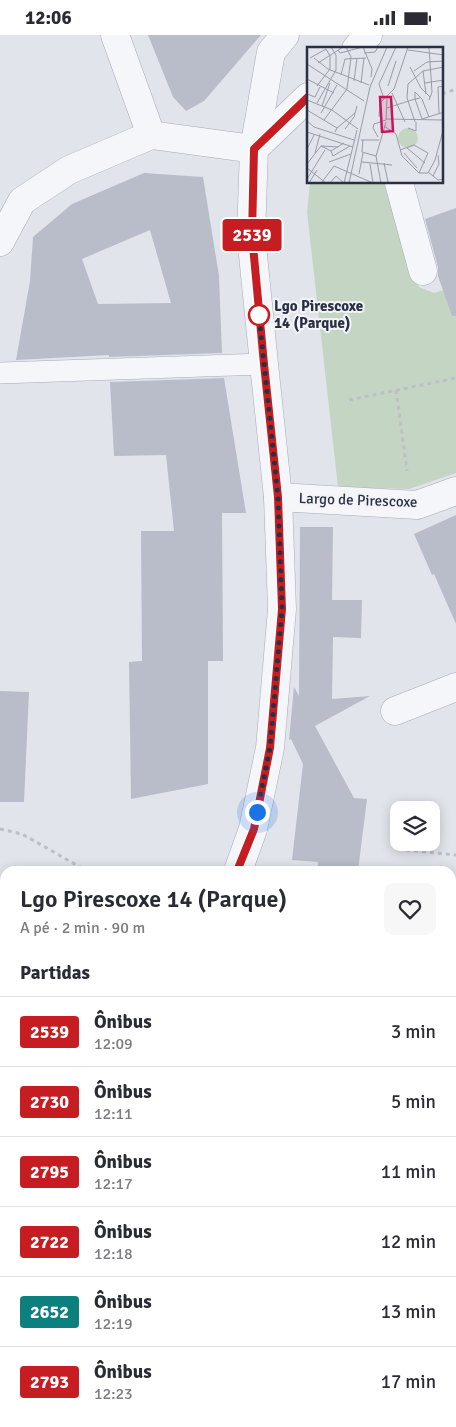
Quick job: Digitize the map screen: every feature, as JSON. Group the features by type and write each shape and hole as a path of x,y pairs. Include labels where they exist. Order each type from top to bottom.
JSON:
{"street":[{"path":"115,35 151,135"},
{"name":"Largo de Pirescoxe","path":"285,35 270,52 254,149 252,235 278,497 417,505 456,491"},
{"path":"358,47 368,35"},
{"path":"0,242 22,201 69,170 151,135 254,149 307,98"},
{"path":"399,184 423,271"},
{"path":"240,866 254,829 270,748 282,609 278,497"},
{"path":"395,711 456,687"}],"lane":[{"path":"0,373 264,364"}],"path":[{"path":"444,93 456,89"},
{"path":"349,400 456,378"},
{"path":"396,390 409,489 417,505"},
{"path":"0,829 22,834 77,866"},
{"path":"416,851 456,855"}],"green space":[{"path":"310,184 387,184 419,287 434,293 456,286 456,473 409,489 338,487 307,212"}],"building":[{"path":"148,35 261,35 204,101 186,111 173,97"},
{"path":"144,173 203,177 219,276 222,353 109,357 109,355 16,360 30,281 33,237 72,204","holes":["150,230 171,303 98,304 82,259"]},
{"path":"456,208 456,316 452,316 438,276 438,267 425,219"},
{"path":"224,378 246,513 222,513 223,661 208,661 208,784 131,799 129,662 142,661 141,531 174,531 166,455 114,456 110,382"},
{"path":"456,515 456,624 414,534"},
{"path":"300,527 333,527 332,600 362,600 361,638 333,637 332,699 370,696 315,726 354,798 367,799 359,866 318,866 318,862 292,860 303,764 291,739 289,740 294,687 299,696"},
{"path":"0,691 29,692 24,802 0,802"}],"bus line":[{"name":"2539","path":"239,866 254,829 270,748 282,609 278,497 252,235 254,149 307,98"}],"place":[{"name":"Lgo Pirescoxe 14 (Parque)","path":"259,315"}],"route":[{"path":"257,812 270,748 282,609 278,497 259,315"}]}
